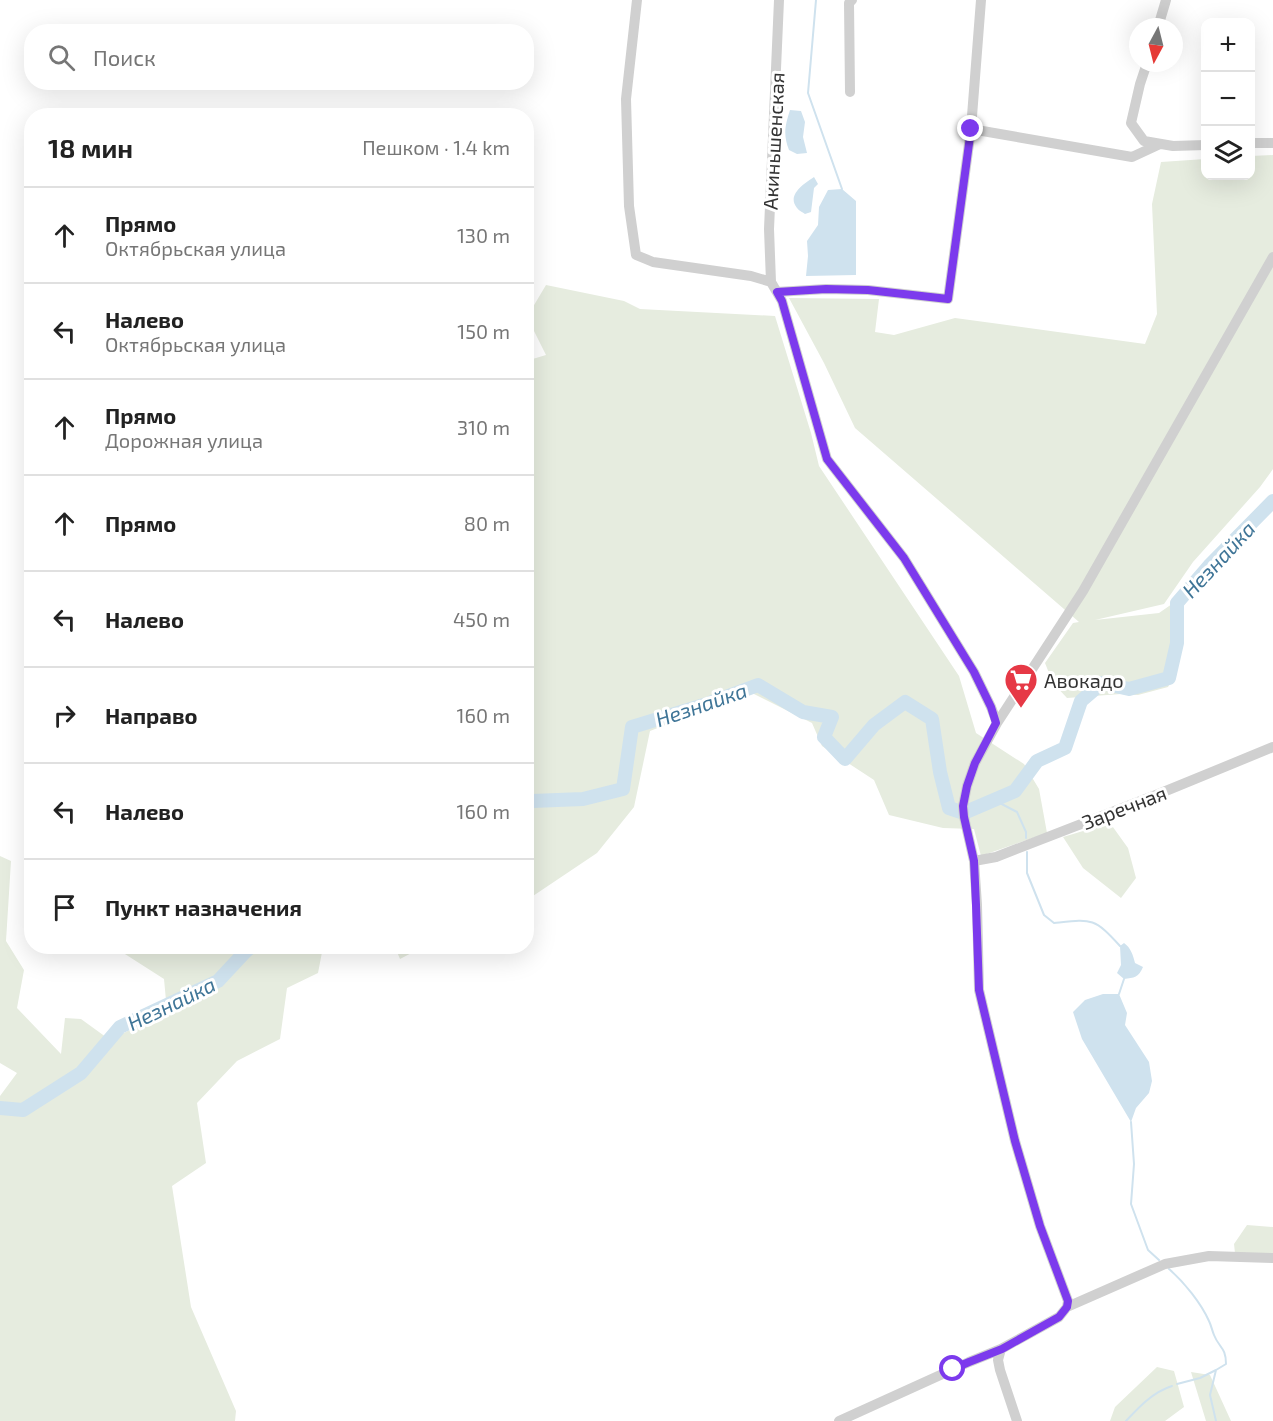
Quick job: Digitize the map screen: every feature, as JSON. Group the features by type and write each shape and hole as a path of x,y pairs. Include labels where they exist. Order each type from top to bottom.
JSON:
{"street":[{"path":"637,0 626,99 629,206 636,255 653,262 751,276 771,282 782,301 827,459 904,558 974,672 996,723"},
{"name":"Акиньшенская","path":"771,282 769,229 779,0"},
{"path":"850,92 849,3 852,0"},
{"path":"777,292 826,289 868,290 948,299 971,129 981,0"},
{"path":"1161,18 1166,0"},
{"path":"1144,72 1131,123 1144,141 1173,147 1201,145"},
{"path":"971,129 1132,158 1160,144"},
{"path":"1255,143 1273,142"},
{"path":"1067,1307 1068,1301 1040,1226 1015,1141 979,990 974,861 963,811 967,786 975,763 996,723 1083,591 1273,257"},
{"name":"Заречная","path":"974,861 996,857 1273,747"},
{"path":"839,1421 1002,1349 1059,1317 1067,1307 1165,1264 1209,1256 1273,1258"},
{"path":"1002,1349 998,1360 1017,1421"}],"shaded area":[{"path":"1273,155 1273,469 1260,487 1193,562 1164,604 1095,620 1159,613 1172,604 1182,604 1181,649 1177,670 1168,687 1138,695 1067,698 1053,683 1045,663 1073,623 1079,622 855,428 789,298 879,299 875,332 894,335 955,318 1145,344 1157,314 1152,204 1161,162 1201,159 1201,180 1255,180 1255,156"},
{"path":"546,285 624,301 640,309 775,316 819,466 959,676 976,733 1024,764 1039,789 1047,833 981,856 974,829 943,828 889,815 874,780 822,746 812,723 750,692 650,731 634,807 597,853 534,895 534,359 546,355 534,331 534,305"},
{"path":"1110,823 1128,848 1136,878 1121,898 1083,868 1063,837"},
{"path":"0,856 11,861 6,941 24,970 17,1008 61,1054 65,1018 81,1019 110,1040 167,1011 164,979 125,954 322,954 318,973 287,988 280,1039 237,1061 197,1103 206,1163 172,1186 191,1307 236,1411 235,1421 0,1421 0,1096 17,1073 0,1063"},
{"path":"398,954 410,954 400,959"},
{"path":"1247,1225 1273,1227 1273,1254 1235,1253 1234,1244"},
{"path":"1157,1367 1174,1371 1184,1407 1165,1421 1110,1421 1115,1407"},
{"path":"1191,1372 1210,1375 1231,1421 1206,1421"}],"water":[{"path":"790,110 801,111 805,122 803,137 807,153 797,154 789,150 785,130"},
{"path":"814,177 818,184 814,188 811,212 805,214 794,203 795,194"},
{"path":"842,189 856,201 856,275 806,276 807,241 818,225 819,207 828,190"},
{"path":"1124,943 1130,949 1135,963 1143,967 1136,976 1124,979 1117,973 1121,965 1120,946"},
{"path":"1103,994 1119,994 1127,1013 1125,1025 1149,1062 1152,1081 1149,1093 1136,1108 1131,1122 1082,1039 1073,1012 1085,1000"}],"waterway":[{"path":"816,0 808,93 842,189"},
{"name":"Незнайка","path":"966,812 1015,791 1037,761 1065,748 1081,701 1102,683 1129,689 1169,678 1177,643 1177,603 1209,566 1273,501"},
{"name":"Незнайка","path":"534,801 583,799 623,789 632,727 704,705 758,685 803,712 832,717 824,737 845,759 874,725 905,702 932,719 940,772 949,808 961,812"},
{"path":"994,800 1017,812 1026,832 1026,838"},
{"path":"1027,852 1027,873 1044,915 1054,923 1091,922 1104,930 1120,946"},
{"name":"Незнайка","path":"0,1108 23,1110 81,1073 120,1027 218,981 243,954"},
{"path":"1119,994 1124,979"},
{"path":"1131,1122 1134,1164 1131,1204 1148,1250 1159,1260"},
{"path":"1169,1269 1186,1286 1201,1307 1225,1354 1226,1364 1216,1370 1210,1395 1216,1421"},
{"path":"1177,1384 1200,1378 1216,1370"},
{"path":"1126,1421 1141,1405 1172,1386"}],"place":[{"name":"Авокадо","path":"1021,709"}],"route":[{"path":"953,1369 1002,1349 1059,1317 1067,1307 1068,1301 1040,1226 1015,1141 979,990 974,861 963,806 975,763 996,723 974,672 904,558 827,459 782,301 777,292 826,289 868,290 948,299 971,129"}]}
